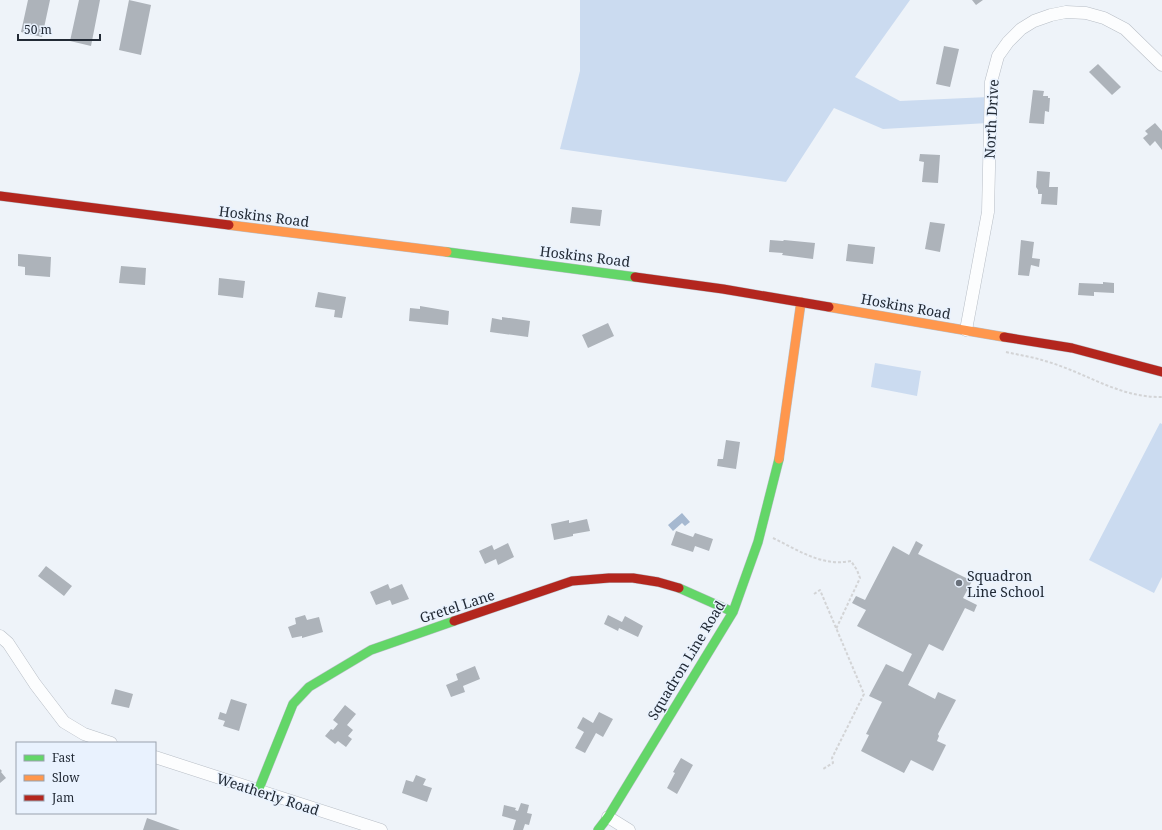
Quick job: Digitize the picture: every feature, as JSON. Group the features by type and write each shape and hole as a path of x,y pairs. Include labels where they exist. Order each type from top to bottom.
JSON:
{"street":[{"name":"North Drive","path":"966,330 988,212 991,82 998,56 1008,42 1022,29 1040,19 1066,12 1086,13 1104,18 1125,29 1162,65"},
{"name":"Hoskins Road","path":"0,196 601,272 723,289 1072,348 1162,372"},
{"name":"Squadron Line Road","path":"598,830 608,817 733,612 758,542 778,466 801,302"},
{"name":"Gretel Lane","path":"258,791 293,704 309,687 371,650 572,581 594,578 634,578 670,585 733,612"},
{"path":"0,636 8,643 35,684 64,722 84,734 108,742"},
{"name":"Weatherly Road","path":"156,757 381,830"},
{"path":"608,817 629,830"}],"path":[{"path":"999,351 1046,361 1129,394 1148,398 1162,397"},
{"path":"772,544 773,538 818,560 840,563 851,561 860,578 836,629"},
{"path":"814,594 820,590 864,694 832,758 833,763 823,770"}],"shaded area":[{"path":"580,0 910,0 855,77 900,101 988,97 988,123 883,129 834,108 786,182 560,149 580,71"},
{"path":"875,363 921,371 917,396 871,387"},
{"path":"1160,423 1162,424 1162,577 1154,593 1089,560"},
{"path":"682,513 690,522 685,526 682,523 673,531 668,525"}],"building":[{"path":"28,0 50,0 42,37 21,32"},
{"path":"79,0 100,0 91,46 70,41"},
{"path":"129,0 151,5 141,55 119,50"},
{"path":"972,0 983,0 976,5"},
{"path":"944,46 959,49 950,87 936,84"},
{"path":"1098,64 1121,87 1112,95 1089,72"},
{"path":"1033,90 1044,91 1043,96 1048,96 1048,98 1050,98 1049,112 1045,111 1044,124 1029,123"},
{"path":"1155,123 1162,131 1162,150 1155,141 1150,146 1143,138 1148,134 1145,131"},
{"path":"920,154 940,155 938,183 922,182 924,162 919,161"},
{"path":"1037,171 1050,172 1049,187 1058,187 1057,205 1041,204 1042,194 1038,194 1036,187"},
{"path":"572,207 602,210 600,226 570,223"},
{"path":"930,222 945,224 940,252 925,249"},
{"path":"770,240 815,243 813,259 782,255 783,253 769,252"},
{"path":"1021,240 1034,242 1032,258 1040,259 1039,267 1031,265 1029,276 1018,275"},
{"path":"848,244 875,247 873,264 846,261"},
{"path":"18,254 51,257 50,277 25,275 25,267 18,266"},
{"path":"121,266 146,268 145,285 119,283"},
{"path":"219,278 245,281 243,298 218,295"},
{"path":"1103,282 1114,283 1114,293 1094,292 1094,296 1078,295 1079,283 1103,284"},
{"path":"318,292 346,297 342,318 334,317 335,310 315,307"},
{"path":"420,306 449,311 448,325 409,321 410,308 420,309"},
{"path":"502,317 530,321 528,337 490,332 492,318 502,320"},
{"path":"608,323 614,336 588,348 582,335"},
{"path":"726,440 740,442 736,469 717,466 718,459 723,459"},
{"path":"587,519 590,531 573,534 573,536 554,540 551,524 569,520 569,523"},
{"path":"676,531 693,537 695,533 713,539 709,551 695,546 693,552 671,545"},
{"path":"916,541 923,545 918,554 972,581 963,598 977,605 974,612 965,608 943,651 929,644 908,685 935,699 938,692 956,700 938,734 939,736 937,741 946,745 933,771 911,760 904,773 861,751 869,735 866,734 882,702 869,696 886,664 903,672 912,654 857,626 866,610 852,603 856,596 865,600 893,546 909,555"},
{"path":"508,543 514,557 498,565 496,559 485,564 479,551 492,545 494,550"},
{"path":"46,566 72,586 64,596 38,576"},
{"path":"388,584 390,589 402,584 409,599 392,605 390,600 376,605 370,592"},
{"path":"305,615 307,620 319,617 323,632 302,638 302,636 292,638 288,627 296,624 295,618"},
{"path":"608,615 622,622 625,616 643,626 638,637 619,628 618,631 604,624"},
{"path":"475,666 480,679 463,686 465,692 451,697 446,685 458,680 456,674"},
{"path":"115,689 133,694 129,708 111,704"},
{"path":"231,699 247,704 239,731 223,726 225,721 218,719 220,712 226,714"},
{"path":"345,705 356,714 347,725 353,730 348,736 352,739 346,747 338,741 335,744 325,736 338,724 333,720"},
{"path":"599,712 613,719 603,737 596,733 585,753 575,748 584,732 577,728 583,717 593,723"},
{"path":"681,758 693,765 677,794 667,788 675,773 673,772"},
{"path":"0,769 6,778 0,783"},
{"path":"416,775 426,779 423,785 432,788 427,802 402,793 406,780 413,782"},
{"path":"521,803 529,805 527,813 532,814 529,825 525,824 523,830 513,830 516,820 502,816 504,805 516,808 515,810 518,811"},
{"path":"147,818 180,830 143,830"}],"traffic: fast":[{"path":"447,252 635,277"},
{"path":"598,830 608,817 733,612 758,542 779,459"},
{"path":"679,588 733,612"},
{"path":"258,791 293,704 309,687 371,650 454,621"}],"traffic: slow":[{"path":"229,225 447,252"},
{"path":"779,459 801,302"},
{"path":"829,307 1004,337"}],"traffic: jam":[{"path":"0,196 229,225"},
{"path":"635,277 723,289 829,307"},
{"path":"1004,337 1072,348 1162,372"},
{"path":"454,621 572,581 633,578 658,582 679,588"}],"place":[{"name":"Squadron Line School","path":"959,583"}]}
